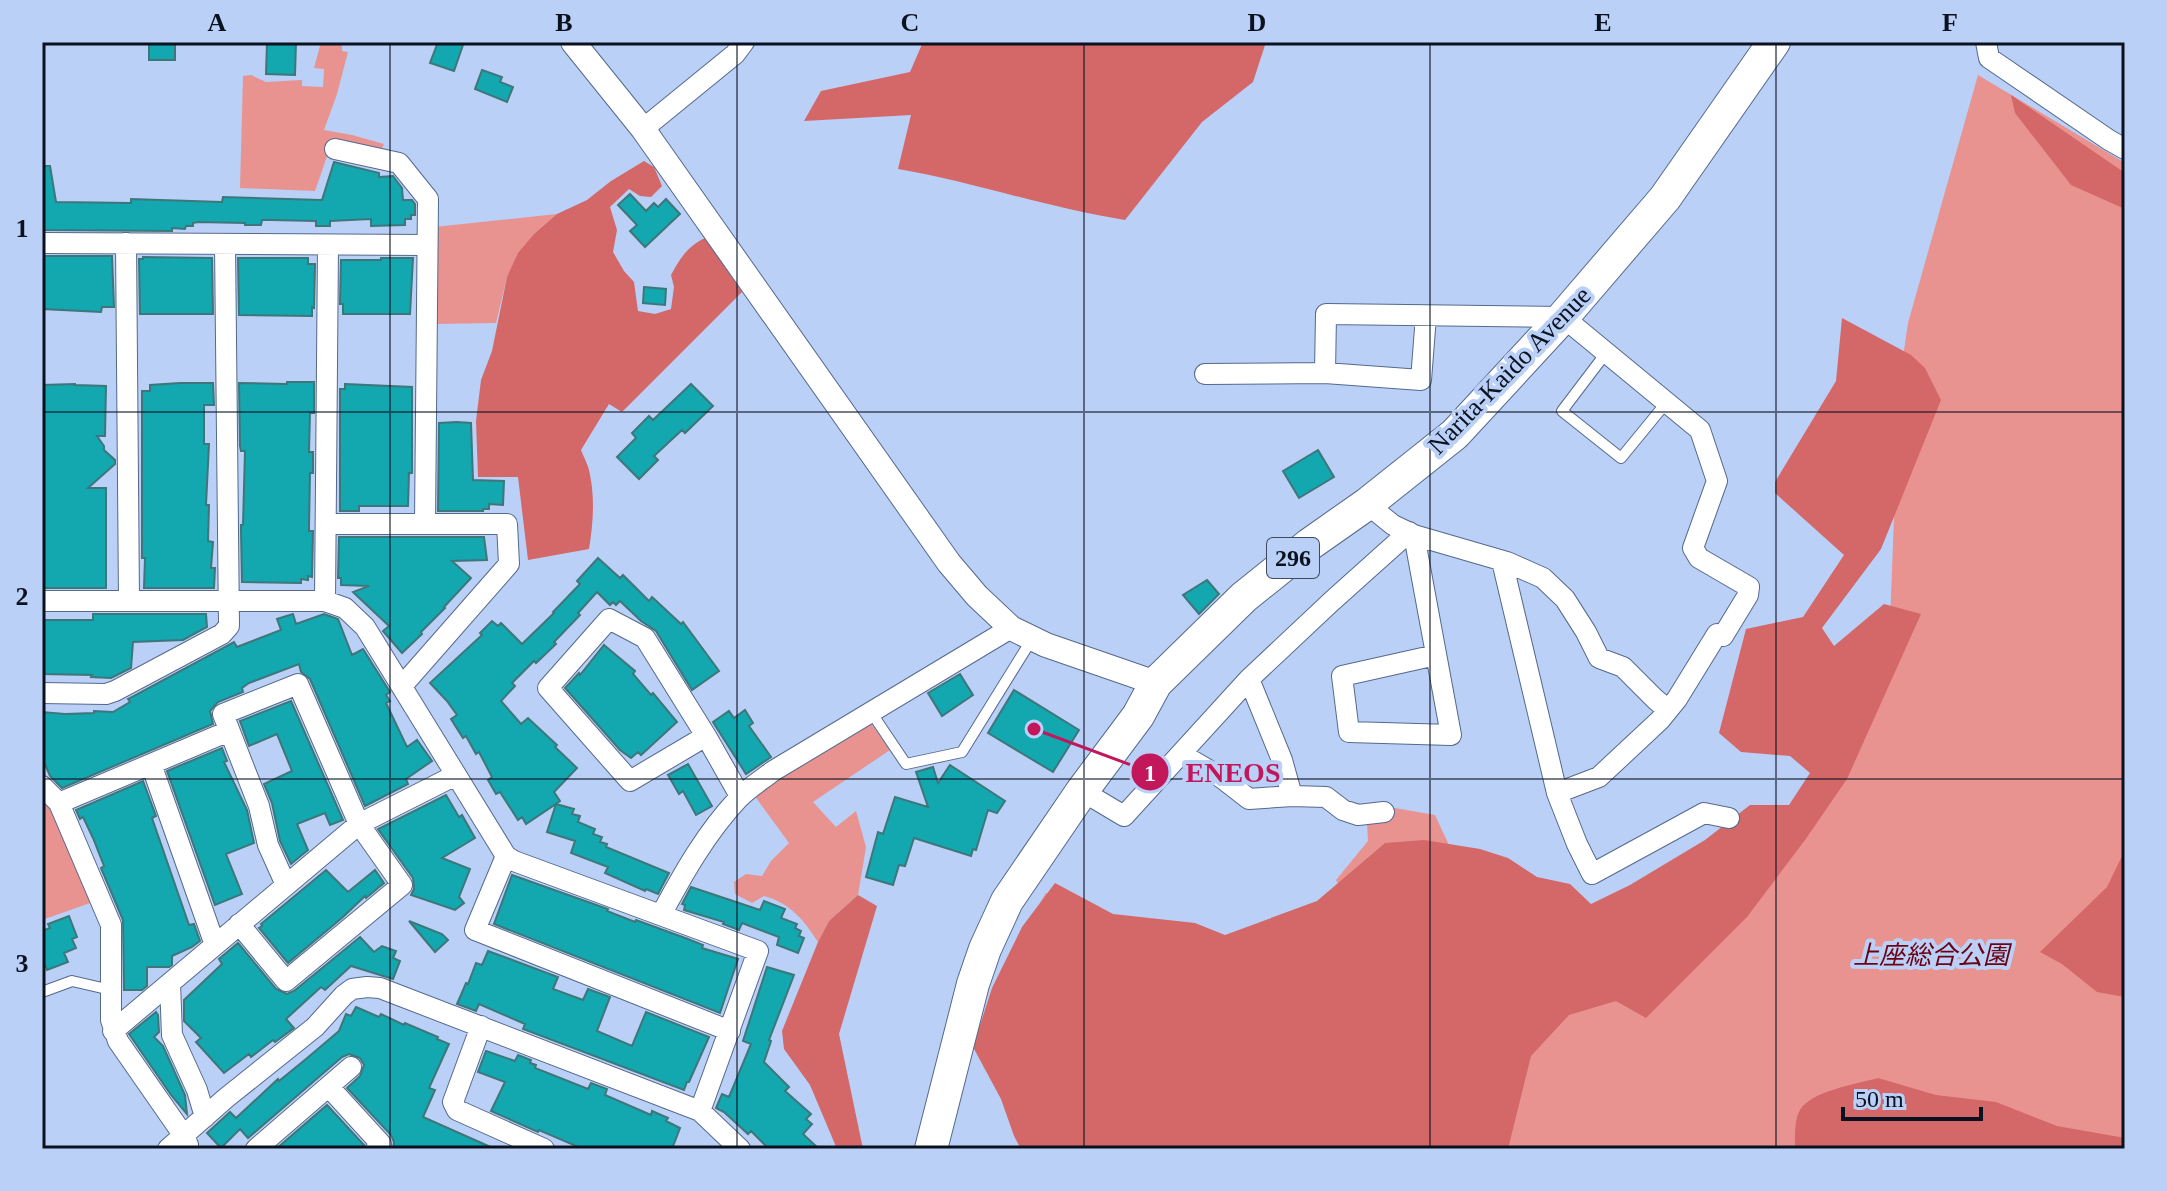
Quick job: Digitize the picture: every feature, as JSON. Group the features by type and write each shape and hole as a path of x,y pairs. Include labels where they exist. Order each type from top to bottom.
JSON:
{"highway":[{"name":"Narita-Kaido Avenue","path":"931,1149 973,984 1007,901 1138,716 1156,683 1244,597 1455,434 1563,317 1665,198 1774,42"}],"street":[{"path":"573,42 643,129 949,563 977,596 1022,633 1046,645 1156,683"},
{"path":"643,129 735,54 744,42"},
{"path":"1986,42 1989,58 2125,149"},
{"path":"335,149 399,163 428,199 425,523"},
{"path":"42,243 426,245"},
{"path":"126,243 129,600"},
{"path":"42,693 106,694 115,691 222,634 229,626 225,244"},
{"path":"325,601 328,245"},
{"path":"1325,373 1326,314 1563,317 1700,430 1717,481 1693,548 1699,558 1749,587 1748,595 1723,636 1717,634 1668,710 1599,777 1557,793"},
{"path":"1205,374 1325,373 1421,380 1426,316"},
{"path":"1367,504 1393,525 1411,534 1502,561 1543,578 1565,599 1599,658 1623,667 1668,710"},
{"path":"326,524 507,524 509,564 402,686"},
{"path":"1411,534 1436,655 1451,735 1349,732 1342,676 1436,655"},
{"path":"1082,791 1124,816 1249,679 1332,601 1411,534"},
{"path":"1502,561 1557,793 1592,874 1704,813 1729,818"},
{"path":"42,601 325,601 345,608 357,617 506,856 758,951 700,1111"},
{"path":"706,736 630,781 548,688 609,619 645,638 706,736 740,796"},
{"path":"661,915 686,868 740,796 773,771 871,712 1022,633"},
{"path":"1249,679 1282,760 1292,796"},
{"path":"239,924 286,981 402,885 359,824 298,684 223,714 259,806 268,845 286,885"},
{"path":"59,803 229,731"},
{"path":"1181,754 1222,778 1249,799 1326,797 1343,810 1358,815 1384,812"},
{"path":"151,764 215,945"},
{"path":"113,1031 359,824 456,775"},
{"path":"42,786 59,803 111,925 113,1031 181,1145 205,1117 315,1027 344,995 352,989 367,987 380,988 700,1111 740,1149"},
{"path":"506,856 475,930 730,1031"},
{"path":"170,983 172,1035 197,1090 205,1117"},
{"path":"481,1026 453,1102 457,1110 544,1149"},
{"path":"256,1149 351,1067"},
{"path":"329,1087 381,1144 376,1149"}],"lane":[{"path":"1606,353 1562,411 1621,458 1666,403"},
{"path":"871,712 906,764 962,752 1022,633"},
{"path":"42,992 72,981 111,990"}],"green space":[{"path":"321,42 342,42 342,51 348,52 324,130 384,144 381,151 332,142 315,191 240,188 243,76 251,75 266,82 302,80 302,86 323,87 324,69 314,68"},
{"name":"上座総合公園","path":"1978,75 2125,163 2125,1149 1171,1149 1033,915 1046,893 1173,950 1371,939 1336,880 1368,841 1366,803 1435,815 1467,884 1535,934 1814,793 1889,649 1899,385 1908,323"},
{"path":"557,214 535,233 507,277 496,323 434,324 434,227"},
{"path":"870,722 890,750 813,802 836,827 856,811 866,847 858,895 829,921 818,942 802,920 781,903 764,896 752,903 735,894 734,882 746,874 762,876 771,861 789,843 754,795"},
{"path":"42,797 53,809 93,902 42,920"}],"shaded area":[{"path":"923,42 1266,42 1253,82 1202,122 1125,220 898,169 911,115 804,121 821,91 910,72"},
{"path":"2011,95 2125,173 2125,209 2071,185 2015,113"},
{"path":"644,161 654,167 662,186 651,197 640,196 629,189 610,207 617,230 613,252 634,282 638,311 655,314 671,309 674,287 671,275 685,253 705,238 742,292 622,412 609,404 581,450 589,468 593,493 589,549 528,560 518,477 478,477 476,421 481,380 492,351 507,277 518,253 557,214 587,200"},
{"path":"1842,318 1911,355 1925,368 1941,400 1881,549 1822,628 1834,646 1884,604 1921,614 1847,779 1747,917 1646,1018 1616,1001 1569,1015 1531,1056 1508,1149 1021,1149 1001,1099 973,1047 992,988 1022,927 1055,883 1113,914 1195,923 1225,935 1317,901 1385,843 1424,840 1480,849 1508,858 1537,877 1570,884 1591,904 1630,885 1705,840 1750,805 1789,805 1810,773 1790,756 1741,752 1719,733 1746,629 1803,617 1844,555 1775,493 1775,482 1836,381"},
{"path":"2125,850 2125,997 2097,992 2062,964 2040,952 2107,887"},
{"path":"858,895 877,906 839,1034 863,1149 837,1149 810,1085 784,1049 782,1031 829,921"},
{"path":"1878,1078 1936,1095 1996,1102 2057,1126 2125,1138 2125,1149 1795,1149 1797,1119 1806,1103 1835,1089"}],"building":[{"path":"149,42 175,42 175,60 149,60"},
{"path":"267,42 296,42 295,75 266,74"},
{"path":"438,42 464,42 454,71 430,63"},
{"path":"482,70 502,77 500,82 513,87 507,102 475,89"},
{"path":"334,162 379,173 379,177 393,176 402,188 403,200 412,200 415,204 415,215 405,219 405,225 371,226 371,219 330,221 330,226 316,226 316,221 262,220 261,225 198,222 185,229 172,228 172,231 42,230 42,166 50,166 56,202 131,203 131,199 222,202 223,197 322,200"},
{"path":"630,194 646,211 654,203 658,207 666,199 680,214 645,247 630,231 637,225 618,205"},
{"path":"42,256 112,256 114,307 102,307 101,312 42,309"},
{"path":"212,258 213,314 140,314 139,259"},
{"path":"238,258 308,258 308,264 315,264 312,316 239,315"},
{"path":"413,258 410,314 343,314 343,304 340,304 341,260"},
{"path":"644,287 666,289 665,305 643,303"},
{"path":"314,382 309,452 313,452 309,526 309,531 313,531 312,577 301,579 301,583 242,582 245,451 241,451 240,446 239,383"},
{"path":"213,383 214,405 204,405 204,444 209,444 206,505 209,505 208,541 213,542 211,568 215,568 214,588 144,588 142,391 150,391 150,385"},
{"path":"345,384 412,387 412,473 409,473 408,506 359,506 359,511 340,511 340,389 345,389"},
{"path":"691,384 713,406 685,433 682,430 654,456 658,460 639,479 617,457 636,438 632,433 649,416 653,420"},
{"path":"42,385 106,386 105,436 97,436 115,464 88,488 106,488 106,588 42,588"},
{"path":"439,423 471,423 473,480 504,481 503,505 489,504 489,509 483,511 438,511"},
{"path":"1318,450 1334,477 1299,498 1283,471"},
{"path":"339,537 484,537 487,560 452,561 471,578 402,653 383,631 389,626 353,592 369,586 341,585 341,578 338,578"},
{"path":"598,558 620,578 623,575 649,601 652,597 681,624 683,622 719,671 692,690 656,631 620,601 610,605 597,592 554,642 556,644 512,683 515,686 501,701 521,724 528,718 577,768 554,792 560,801 526,824 522,817 518,820 500,792 496,794 488,780 492,777 479,752 476,754 451,719 457,715 430,683 482,635 480,633 492,621 498,626 501,623 522,644 580,584 577,581"},
{"path":"1207,580 1219,594 1199,614 1183,595"},
{"path":"93,614 206,614 207,627 183,640 133,642 131,668 111,678 42,674 42,620 93,620"},
{"path":"293,614 296,624 324,614 338,619 352,655 363,649 390,692 386,695 390,701 386,703 407,747 417,740 432,761 406,779 408,784 365,806 310,679 301,672 299,664 249,683 242,688 243,692 218,702 210,711 213,724 62,788 50,776 42,763 42,712 113,712 130,702 128,699 234,642 237,647 281,630 277,619"},
{"path":"604,645 635,671 633,674 677,722 641,755 638,752 631,758 620,750 565,688"},
{"path":"960,674 973,695 942,716 928,693"},
{"path":"1014,690 1079,730 1053,772 988,733"},
{"path":"291,701 343,820 330,825 325,813 297,824 308,850 291,864 280,841 272,803 264,784 292,771 277,734 249,746 240,721"},
{"path":"745,710 753,723 749,726 771,757 746,774 713,722 729,711 734,718"},
{"path":"222,748 227,761 224,762 247,810 254,843 226,854 242,894 215,905 167,771"},
{"path":"688,764 712,806 696,815 683,791 679,794 668,775"},
{"path":"950,765 1005,801 997,813 988,810 976,850 973,849 971,856 914,838 905,866 899,865 893,885 866,877 878,832 883,834 895,797 928,807 916,772 933,767 938,783"},
{"path":"143,781 156,816 152,818 189,925 194,924 200,941 172,956 169,967 147,967 147,986 142,990 124,990 123,920 101,868 104,866 93,838 76,810"},
{"path":"446,795 475,838 442,858 470,869 459,897 464,903 455,910 411,895 413,878 378,829"},
{"path":"556,804 574,809 572,814 580,816 578,822 595,829 593,834 602,837 600,842 607,844 606,847 669,873 658,894 605,873 608,867 571,853 575,841 547,832"},
{"path":"326,870 348,892 375,870 384,883 288,963 259,928"},
{"path":"512,875 738,959 720,1013 494,924"},
{"path":"691,887 760,910 764,901 785,909 781,918 797,924 795,928 801,931 799,936 804,938 798,953 777,945 779,937 742,923 739,930 684,910 685,905 682,904"},
{"path":"69,916 77,937 72,939 76,948 64,953 68,962 47,970 42,957 42,931 50,928 48,924"},
{"path":"409,921 442,934 448,940 435,952"},
{"path":"360,937 374,952 382,946 396,951 393,958 400,961 393,979 351,966 325,990 321,987 286,1019 294,1028 251,1057 249,1054 224,1073 196,1042 201,1038 184,1021 184,1000 222,964 219,959 238,943 276,989 287,994"},
{"path":"488,951 558,977 553,989 583,1000 588,989 610,997 597,1031 632,1046 646,1012 709,1037 684,1090 523,1029 525,1024 479,1004 476,1011 457,1004 476,963 482,965"},
{"path":"767,967 794,975 769,1040 764,1062 789,1087 785,1091 811,1114 806,1119 812,1124 803,1134 819,1149 769,1149 751,1131 748,1134 716,1108 722,1094 729,1097 751,1044 743,1041"},
{"path":"356,1007 405,1023 449,1044 429,1088 435,1090 423,1117 495,1149 393,1149 391,1135 347,1088 360,1076 364,1065 360,1058 349,1054 248,1138 240,1129 221,1148 207,1133 230,1112 236,1118 278,1079 306,1059 339,1031 346,1014 351,1016"},
{"path":"156,1012 159,1032 154,1037 163,1046 185,1095 187,1114 129,1034"},
{"path":"486,1051 515,1061 518,1055 531,1060 535,1068 588,1089 591,1083 607,1089 605,1095 651,1115 652,1111 668,1118 666,1121 680,1128 672,1149 583,1149 491,1111 505,1082 478,1072"},
{"path":"327,1105 364,1145 363,1149 276,1149"}],"place":[{"name":"ENEOS","path":"1034,729"}]}
